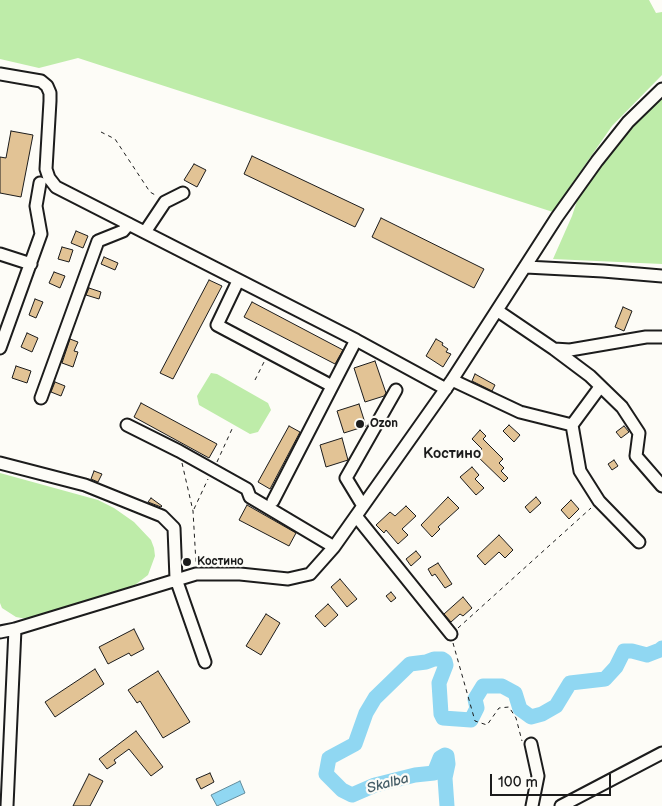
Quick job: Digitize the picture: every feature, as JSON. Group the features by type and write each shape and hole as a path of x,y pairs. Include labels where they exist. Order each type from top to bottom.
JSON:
{"street":[{"path":"0,74 41,81 47,86 50,93 50,101 46,169 56,187 238,281 449,385 520,412 572,425"},
{"path":"0,632 196,574 240,574 288,580 310,574 334,547 449,385 558,217 597,162 628,122 662,89"},
{"path":"0,348 41,234 36,206 40,184"},
{"path":"145,232 165,202 183,193"},
{"path":"41,398 98,241 123,231 129,224"},
{"path":"0,254 31,264"},
{"path":"526,267 603,270 662,276"},
{"path":"238,281 217,325 332,386"},
{"path":"498,311 590,376 622,407 639,433 636,456 662,486"},
{"path":"554,349 570,350 646,337 662,337"},
{"path":"272,501 356,340"},
{"path":"600,387 572,425 580,471 599,501 638,542"},
{"path":"363,506 346,478 396,390"},
{"path":"127,426 179,451 247,489 250,497 334,547"},
{"path":"0,462 85,485 162,516 174,528 176,579 205,662"},
{"path":"356,516 451,634"},
{"path":"8,806 15,629"},
{"path":"527,744 538,776 532,806"},
{"path":"561,806 662,753"}],"path":[{"path":"101,132 115,139 150,192 165,202"},
{"path":"255,380 268,352"},
{"path":"179,451 193,511 196,574"},
{"path":"527,744 516,718 509,708 499,708 487,725 476,722 451,634 599,501"}],"green space":[{"path":"0,0 649,0 656,13 662,12 662,75 612,126 569,188 556,213 78,58 39,68 0,59"},
{"path":"662,95 662,264 553,259 572,216 580,192 631,125"},
{"path":"211,373 217,374 268,403 271,410 258,432 250,434 199,405 197,396"},
{"path":"0,473 98,500 114,508 134,522 151,540 155,556 148,575 131,588 27,619 16,617 2,608 0,603"}],"water":[{"path":"240,781 245,793 217,806 211,795"}],"building":[{"path":"11,131 33,135 21,197 0,193 0,157 6,158"},
{"path":"252,156 364,209 355,227 244,174"},
{"path":"194,164 206,170 197,187 184,180"},
{"path":"381,218 484,269 474,288 372,237"},
{"path":"76,231 88,236 83,248 71,243"},
{"path":"62,247 73,250 69,262 58,259"},
{"path":"104,257 118,263 115,270 101,264"},
{"path":"54,272 65,276 60,288 49,283"},
{"path":"209,280 222,286 173,379 160,373"},
{"path":"89,288 101,292 99,299 86,295"},
{"path":"35,299 43,302 36,318 29,315"},
{"path":"252,302 343,350 335,364 244,317"},
{"path":"623,307 632,311 624,331 615,327"},
{"path":"27,333 38,338 32,352 21,347"},
{"path":"70,339 78,342 74,351 78,352 73,367 62,363"},
{"path":"436,339 448,349 446,352 451,354 443,367 426,356"},
{"path":"375,361 386,393 384,396 365,402 354,368"},
{"path":"16,366 31,371 27,383 12,378"},
{"path":"475,374 495,385 492,391 472,381"},
{"path":"55,382 65,386 61,396 51,392"},
{"path":"141,403 217,444 209,458 134,417"},
{"path":"359,404 366,426 344,433 337,411"},
{"path":"509,425 520,435 514,442 503,431"},
{"path":"289,426 300,432 270,489 258,482"},
{"path":"624,426 629,432 621,438 616,432"},
{"path":"480,430 486,436 483,439 503,459 499,463 504,468 501,471 508,478 504,482 476,455 482,449 472,439"},
{"path":"342,438 348,460 326,467 320,445"},
{"path":"614,460 618,466 612,470 608,464"},
{"path":"472,467 479,475 475,479 484,488 476,495 460,477"},
{"path":"94,471 102,474 98,482 91,479"},
{"path":"448,497 459,508 438,527 440,529 432,537 421,525"},
{"path":"536,497 541,503 530,513 525,507"},
{"path":"151,498 162,506 148,502"},
{"path":"571,500 579,509 569,519 561,510"},
{"path":"247,505 296,533 289,546 239,520"},
{"path":"406,506 416,516 402,529 408,535 398,544 386,530 384,533 376,525 390,512 395,516"},
{"path":"499,535 513,550 505,558 499,552 485,565 477,556"},
{"path":"416,551 421,557 411,566 406,559"},
{"path":"438,563 452,584 445,588 435,574 432,576 428,569"},
{"path":"340,579 357,599 347,607 331,587"},
{"path":"391,592 396,598 391,602 386,596"},
{"path":"463,597 472,608 463,616 460,614 451,622 444,614"},
{"path":"328,604 338,615 325,627 315,616"},
{"path":"266,614 280,623 261,655 246,646"},
{"path":"134,629 144,649 131,656 129,653 108,664 99,647"},
{"path":"95,669 104,684 55,717 45,702"},
{"path":"158,671 190,722 163,738 140,701 137,703 128,690"},
{"path":"136,731 163,767 151,776 129,749 114,760 116,763 107,769 99,759"},
{"path":"210,773 214,782 201,789 196,779"},
{"path":"89,774 103,781 90,806 73,806"}],"waterway":[{"name":"Skalba","path":"447,806 445,778 448,764 447,756 445,755 440,758 434,773 415,775 375,785 352,795 342,790 326,774 329,758 355,744 366,713 375,698 410,664 434,659 445,661 446,665 439,683 441,714 443,718 471,720 477,708 475,699 483,686 502,686 515,693 520,709 531,717 542,714 556,706 570,683 605,679 616,667 624,651 647,655 662,648"}],"place":[{"name":"Ozon","path":"360,424"},
{"name":"Костино","path":"187,562"}],"district":[{"name":"Костино","path":"452,454"}]}
